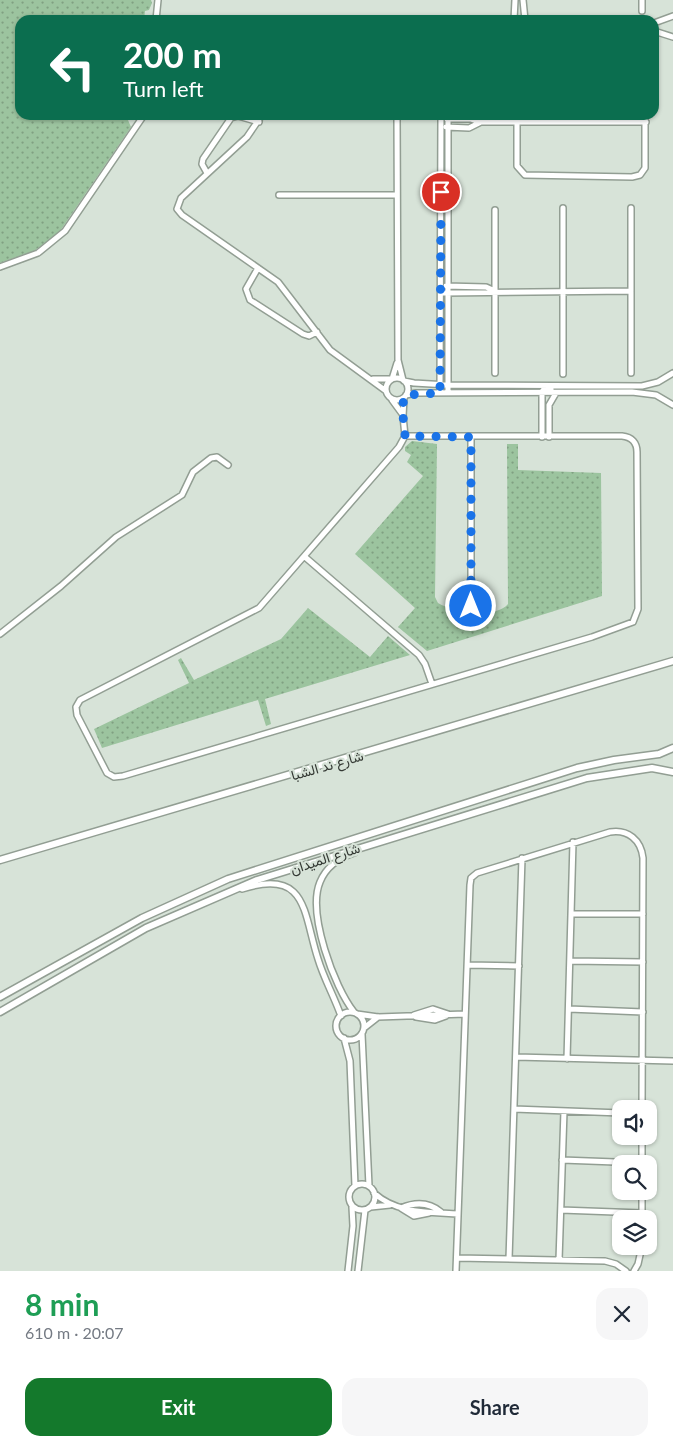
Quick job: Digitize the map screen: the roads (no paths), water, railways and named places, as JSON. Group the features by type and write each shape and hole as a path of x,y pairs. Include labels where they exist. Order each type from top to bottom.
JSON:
{"street":[{"path":"154,0 156,13"},
{"path":"156,13 158,0"},
{"path":"514,15 515,0"},
{"path":"523,0 524,15"},
{"path":"642,0 642,11"},
{"path":"659,21 673,16"},
{"path":"659,33 673,37"},
{"path":"0,267 38,253 65,231 141,120"},
{"path":"207,173 202,164 203,159 230,120"},
{"path":"252,120 259,122 246,137 178,201 179,212 286,290 333,352 386,391 403,416"},
{"path":"397,120 398,360 408,388 403,416 405,436 399,447 305,557 254,612 80,700 76,707 77,715 107,773 114,777 123,776 625,627 636,618 638,609 637,452 635,443 622,436 405,436"},
{"path":"441,120 441,286 444,293 448,393"},
{"path":"440,393 444,293 448,286 448,120"},
{"path":"475,120 481,122 517,122 646,122 645,168 636,176 623,177 525,176 517,166 517,122"},
{"path":"441,127 472,127 481,122"},
{"path":"279,195 397,195"},
{"path":"563,208 563,374"},
{"path":"631,208 631,373"},
{"path":"495,210 495,373"},
{"path":"258,268 246,289 250,300 303,334 309,336 317,332"},
{"path":"441,286 486,287 495,290 631,291"},
{"path":"444,293 486,293 495,290"},
{"path":"386,391 387,384 392,379 398,360"},
{"path":"370,378 441,385 648,385 663,380 673,373"},
{"path":"542,437 542,393 545,389 574,389 578,386"},
{"path":"392,399 398,401 405,397 440,393 650,393 661,396 673,405"},
{"path":"549,437 549,405 556,393"},
{"path":"471,437 471,606"},
{"path":"0,634 62,586 116,537 182,495 192,474 211,458 218,456 228,465"},
{"path":"305,557 419,655 425,664 432,684"},
{"name":"شارع ند الشبا","path":"0,860 673,661"},
{"name":"شارع ند الشبا","path":"653,668 673,665"},
{"name":"شارع الميدان","path":"0,997 142,918 228,879 577,768 614,760 659,754 673,748"},
{"name":"شارع الميدان","path":"0,1012 146,928 226,892 365,845 404,836 587,778 652,768 673,772"},
{"path":"456,1271 467,965 472,878 477,873 573,842 616,831 626,833 635,839 642,853 642,1100"},
{"path":"567,1059 573,842"},
{"path":"365,845 329,867 320,882 316,898 319,923 327,953 344,996 364,1021 362,1034 369,1186 374,1193 391,1205 429,1212 458,1214"},
{"path":"509,1259 522,858"},
{"path":"226,892 268,883 283,886 299,898 306,911 319,963 341,1016"},
{"path":"571,914 643,914"},
{"path":"570,961 643,962"},
{"path":"467,965 519,966"},
{"path":"569,1010 643,1012"},
{"path":"348,1271 353,1226 352,1206 349,1197 355,1186 350,1061 344,1038 337,1027 341,1016 346,1013 378,1016 465,1014"},
{"path":"364,1028 378,1016"},
{"path":"344,1038 353,1039 362,1034"},
{"path":"516,1057 642,1062 673,1061"},
{"path":"514,1109 612,1113"},
{"path":"559,1260 564,1111"},
{"path":"562,1160 612,1162"},
{"path":"355,1186 364,1184 369,1186"},
{"path":"371,1207 374,1202 374,1193"},
{"path":"401,1208 422,1204 442,1213"},
{"path":"352,1206 358,1210 365,1210 371,1207 391,1205"},
{"path":"358,1271 365,1210"},
{"path":"561,1210 612,1214"},
{"path":"634,1271 640,1255"},
{"path":"457,1258 611,1262 626,1271"}]}
